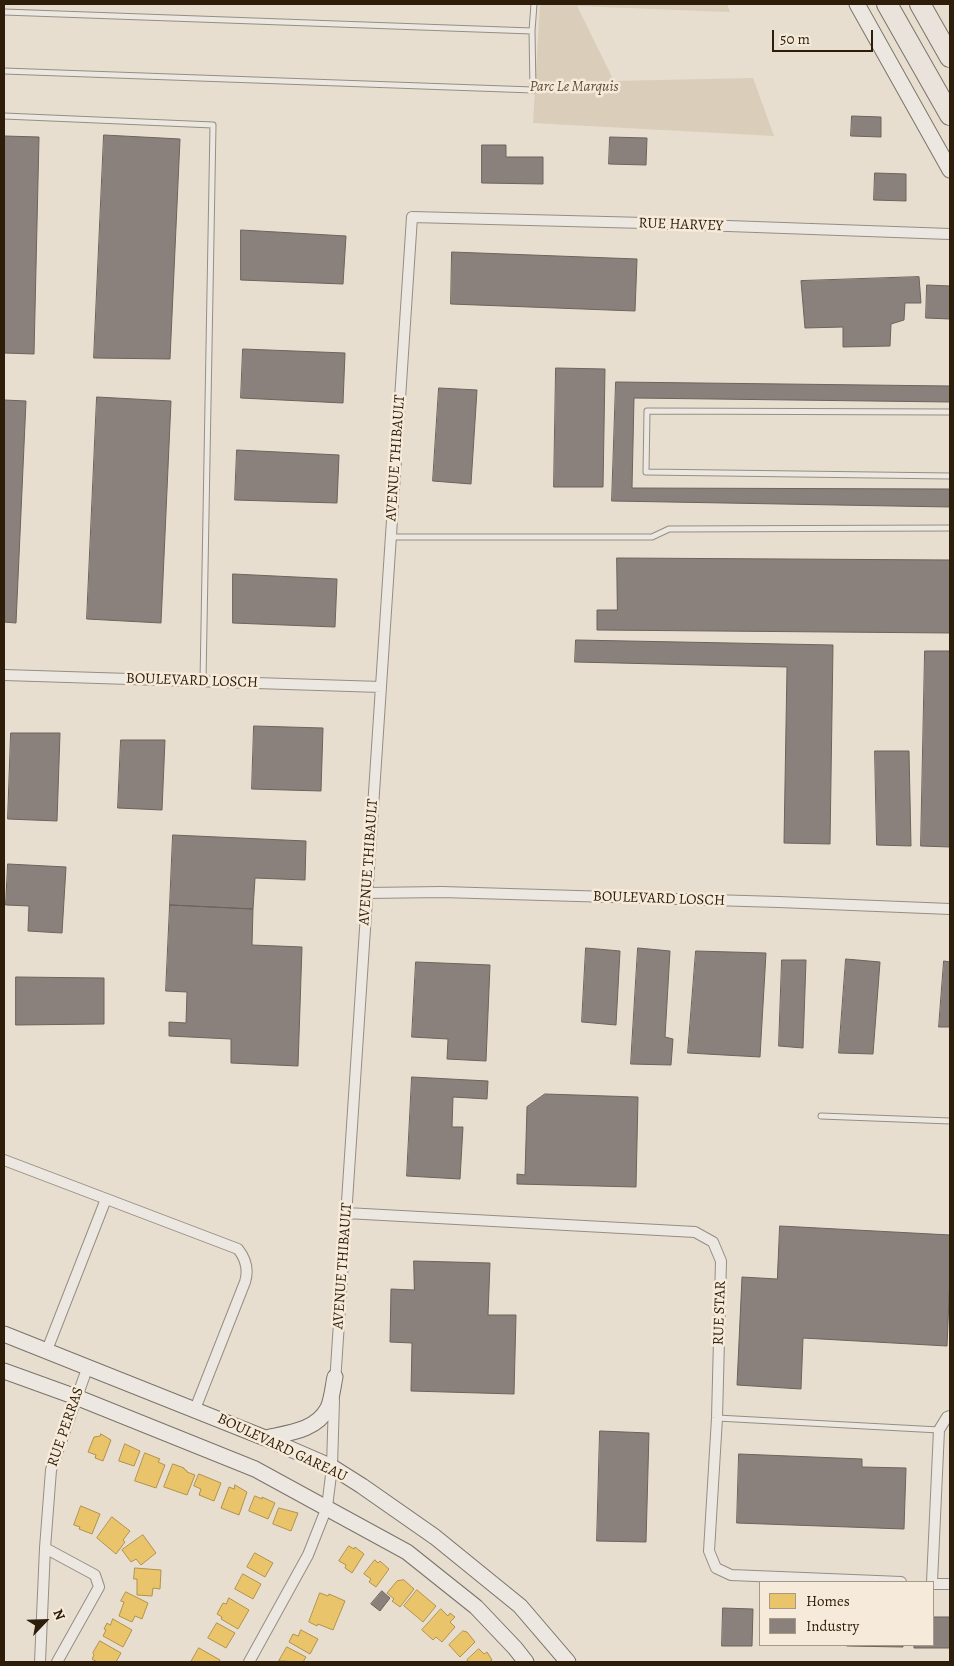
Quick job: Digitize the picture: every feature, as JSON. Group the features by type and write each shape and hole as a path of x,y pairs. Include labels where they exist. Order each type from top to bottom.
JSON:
{"highway":[{"path":"888,4 950,115"},
{"path":"920,4 950,58"}],"street":[{"path":"856,4 950,170"},
{"name":"RUE HARVEY","path":"412,218 950,234"},
{"name":"AVENUE THIBAULT","path":"249,1662 308,1555 326,1507 332,1467 335,1377 412,218"},
{"name":"BOULEVARD LOSCH","path":"4,675 381,687"},
{"name":"BOULEVARD LOSCH","path":"367,893 779,902 950,909"},
{"path":"4,1160 238,1249 246,1263 248,1272 195,1409"},
{"path":"47,1350 106,1199"},
{"name":"RUE STAR","path":"346,1213 695,1232 713,1242 721,1261 717,1418 710,1551 716,1568 731,1575 877,1581"},
{"name":"BOULEVARD GAREAU","path":"4,1334 195,1409 332,1467 435,1537 520,1606 568,1662"},
{"name":"RUE PERRAS","path":"40,1662 50,1470 88,1366"},
{"name":"BOULEVARD GAREAU","path":"4,1371 76,1397 255,1469 408,1552 476,1607 526,1662"},
{"path":"265,1438 300,1430 321,1417 328,1407 335,1377"},
{"path":"932,1581 940,1430 947,1417 950,1416"},
{"path":"45,1548 95,1575 99,1587 57,1662"},
{"path":"934,1583 950,1584"}],"lane":[{"path":"4,71 534,90 532,31 534,4"},
{"path":"4,12 532,31"},
{"path":"4,116 213,125 203,682"},
{"path":"950,412 647,411 646,472 950,476"},
{"path":"391,537 652,537 669,529 950,528"},
{"path":"821,1116 950,1121"},
{"path":"717,1418 940,1430"}],"green space":[{"name":"Parc Le Marquis","path":"540,4 727,4 730,12 577,6 614,81 753,78 774,136 533,123"}],"building: Homes":[{"path":"101,1434 111,1440 103,1461 95,1458 96,1455 88,1452 94,1437"},
{"path":"125,1444 140,1451 134,1466 119,1461"},
{"path":"145,1453 160,1459 158,1462 165,1465 156,1488 135,1481"},
{"path":"173,1464 195,1475 187,1495 164,1487"},
{"path":"199,1474 221,1483 214,1501 199,1495 201,1489 194,1486"},
{"path":"235,1485 247,1492 239,1515 221,1508 229,1487 234,1489"},
{"path":"255,1496 275,1503 268,1519 249,1511"},
{"path":"81,1506 100,1514 92,1534 74,1525"},
{"path":"279,1508 298,1513 291,1531 273,1524"},
{"path":"112,1517 130,1531 116,1554 97,1538"},
{"path":"143,1535 156,1553 141,1565 136,1559 131,1562 122,1550"},
{"path":"349,1546 354,1549 355,1547 364,1554 352,1573 345,1568 346,1565 339,1561"},
{"path":"255,1553 273,1563 265,1577 247,1567"},
{"path":"375,1560 378,1563 380,1561 389,1569 376,1587 369,1582 371,1579 364,1574"},
{"path":"135,1568 161,1570 160,1589 153,1588 152,1596 137,1595 137,1579 134,1579"},
{"path":"243,1574 261,1584 253,1599 235,1589"},
{"path":"404,1580 414,1589 400,1607 392,1601 394,1599 387,1593 397,1581"},
{"path":"417,1590 436,1606 423,1622 404,1606"},
{"path":"126,1592 148,1603 142,1619 135,1616 132,1622 119,1616 124,1602 121,1601"},
{"path":"320,1593 328,1596 329,1594 345,1601 333,1630 309,1622"},
{"path":"229,1598 249,1610 238,1629 221,1619 222,1617 217,1614 223,1603 226,1604"},
{"path":"441,1609 448,1616 450,1613 455,1617 450,1622 455,1627 442,1642 436,1637 433,1640 422,1630"},
{"path":"113,1619 132,1630 123,1647 103,1636 107,1623 110,1625"},
{"path":"217,1623 235,1633 226,1648 208,1638"},
{"path":"301,1630 318,1639 310,1654 289,1642 293,1634 298,1636"},
{"path":"463,1631 467,1632 475,1642 460,1657 449,1645"},
{"path":"100,1641 121,1653 116,1662 97,1662 92,1659 93,1653"},
{"path":"287,1647 306,1657 303,1662 279,1661"},
{"path":"199,1648 220,1660 219,1662 191,1662"},
{"path":"479,1649 484,1654 487,1652 492,1660 489,1662 469,1662 467,1660"}],"building: Industry":[{"path":"852,116 881,117 881,137 851,136"},
{"path":"104,135 180,139 170,359 94,358"},
{"path":"4,136 39,137 34,354 4,353"},
{"path":"610,137 647,138 646,165 609,164"},
{"path":"482,145 506,145 506,157 543,157 543,184 482,183"},
{"path":"875,173 906,174 906,201 874,200"},
{"path":"241,230 346,236 343,284 241,280"},
{"path":"452,252 637,259 635,311 451,304"},
{"path":"919,277 921,303 905,303 904,320 891,324 890,346 843,347 843,327 805,328 801,281"},
{"path":"927,285 950,286 950,319 926,318"},
{"path":"243,349 345,353 343,403 241,398"},
{"path":"556,368 605,369 603,487 554,487"},
{"path":"616,382 950,386 950,402 634,398 632,488 950,489 950,507 612,501"},
{"path":"439,388 477,390 471,484 433,481"},
{"path":"97,397 171,401 161,623 87,619"},
{"path":"4,400 26,401 16,623 4,622"},
{"path":"237,450 339,455 337,503 235,500"},
{"path":"617,558 950,560 950,633 597,630 597,610 617,610"},
{"path":"233,574 337,579 335,627 233,623"},
{"path":"576,640 833,645 830,844 784,843 787,667 575,662"},
{"path":"925,651 950,651 950,847 921,846"},
{"path":"254,726 323,728 321,791 252,789"},
{"path":"11,733 60,733 57,821 8,819"},
{"path":"121,740 165,740 162,810 118,808"},
{"path":"875,751 909,751 911,846 877,845"},
{"path":"173,835 306,841 305,880 255,878 253,909 170,905"},
{"path":"8,864 66,867 62,933 28,931 29,906 6,905"},
{"path":"170,905 253,909 252,945 302,947 298,1066 231,1063 231,1039 169,1036 169,1022 186,1023 187,992 166,991"},
{"path":"586,948 620,951 616,1025 582,1022"},
{"path":"638,948 670,951 665,1037 673,1039 671,1065 631,1064"},
{"path":"696,951 766,953 760,1057 688,1053"},
{"path":"846,959 880,962 873,1054 839,1053"},
{"path":"782,960 806,960 803,1048 779,1046"},
{"path":"944,961 950,962 950,1027 939,1027"},
{"path":"416,962 490,965 486,1061 447,1059 448,1039 412,1037"},
{"path":"16,977 104,978 104,1024 16,1025"},
{"path":"412,1077 488,1081 487,1099 453,1097 452,1127 463,1127 460,1179 407,1176"},
{"path":"545,1094 638,1097 636,1187 517,1184 517,1174 525,1175 527,1107"},
{"path":"780,1226 950,1235 947,1346 803,1338 801,1389 737,1385 742,1277 777,1279"},
{"path":"414,1261 490,1263 488,1315 516,1315 514,1394 411,1391 412,1343 390,1342 391,1289 414,1290"},
{"path":"600,1431 649,1433 646,1542 597,1541"},
{"path":"739,1454 862,1459 862,1467 906,1468 904,1529 737,1523"},
{"path":"382,1591 390,1598 380,1611 371,1604"},
{"path":"723,1608 753,1609 752,1646 722,1646"},
{"path":"934,1617 950,1617 950,1648 914,1648 914,1646 934,1646"},
{"path":"847,1646 903,1646 903,1647"}]}
